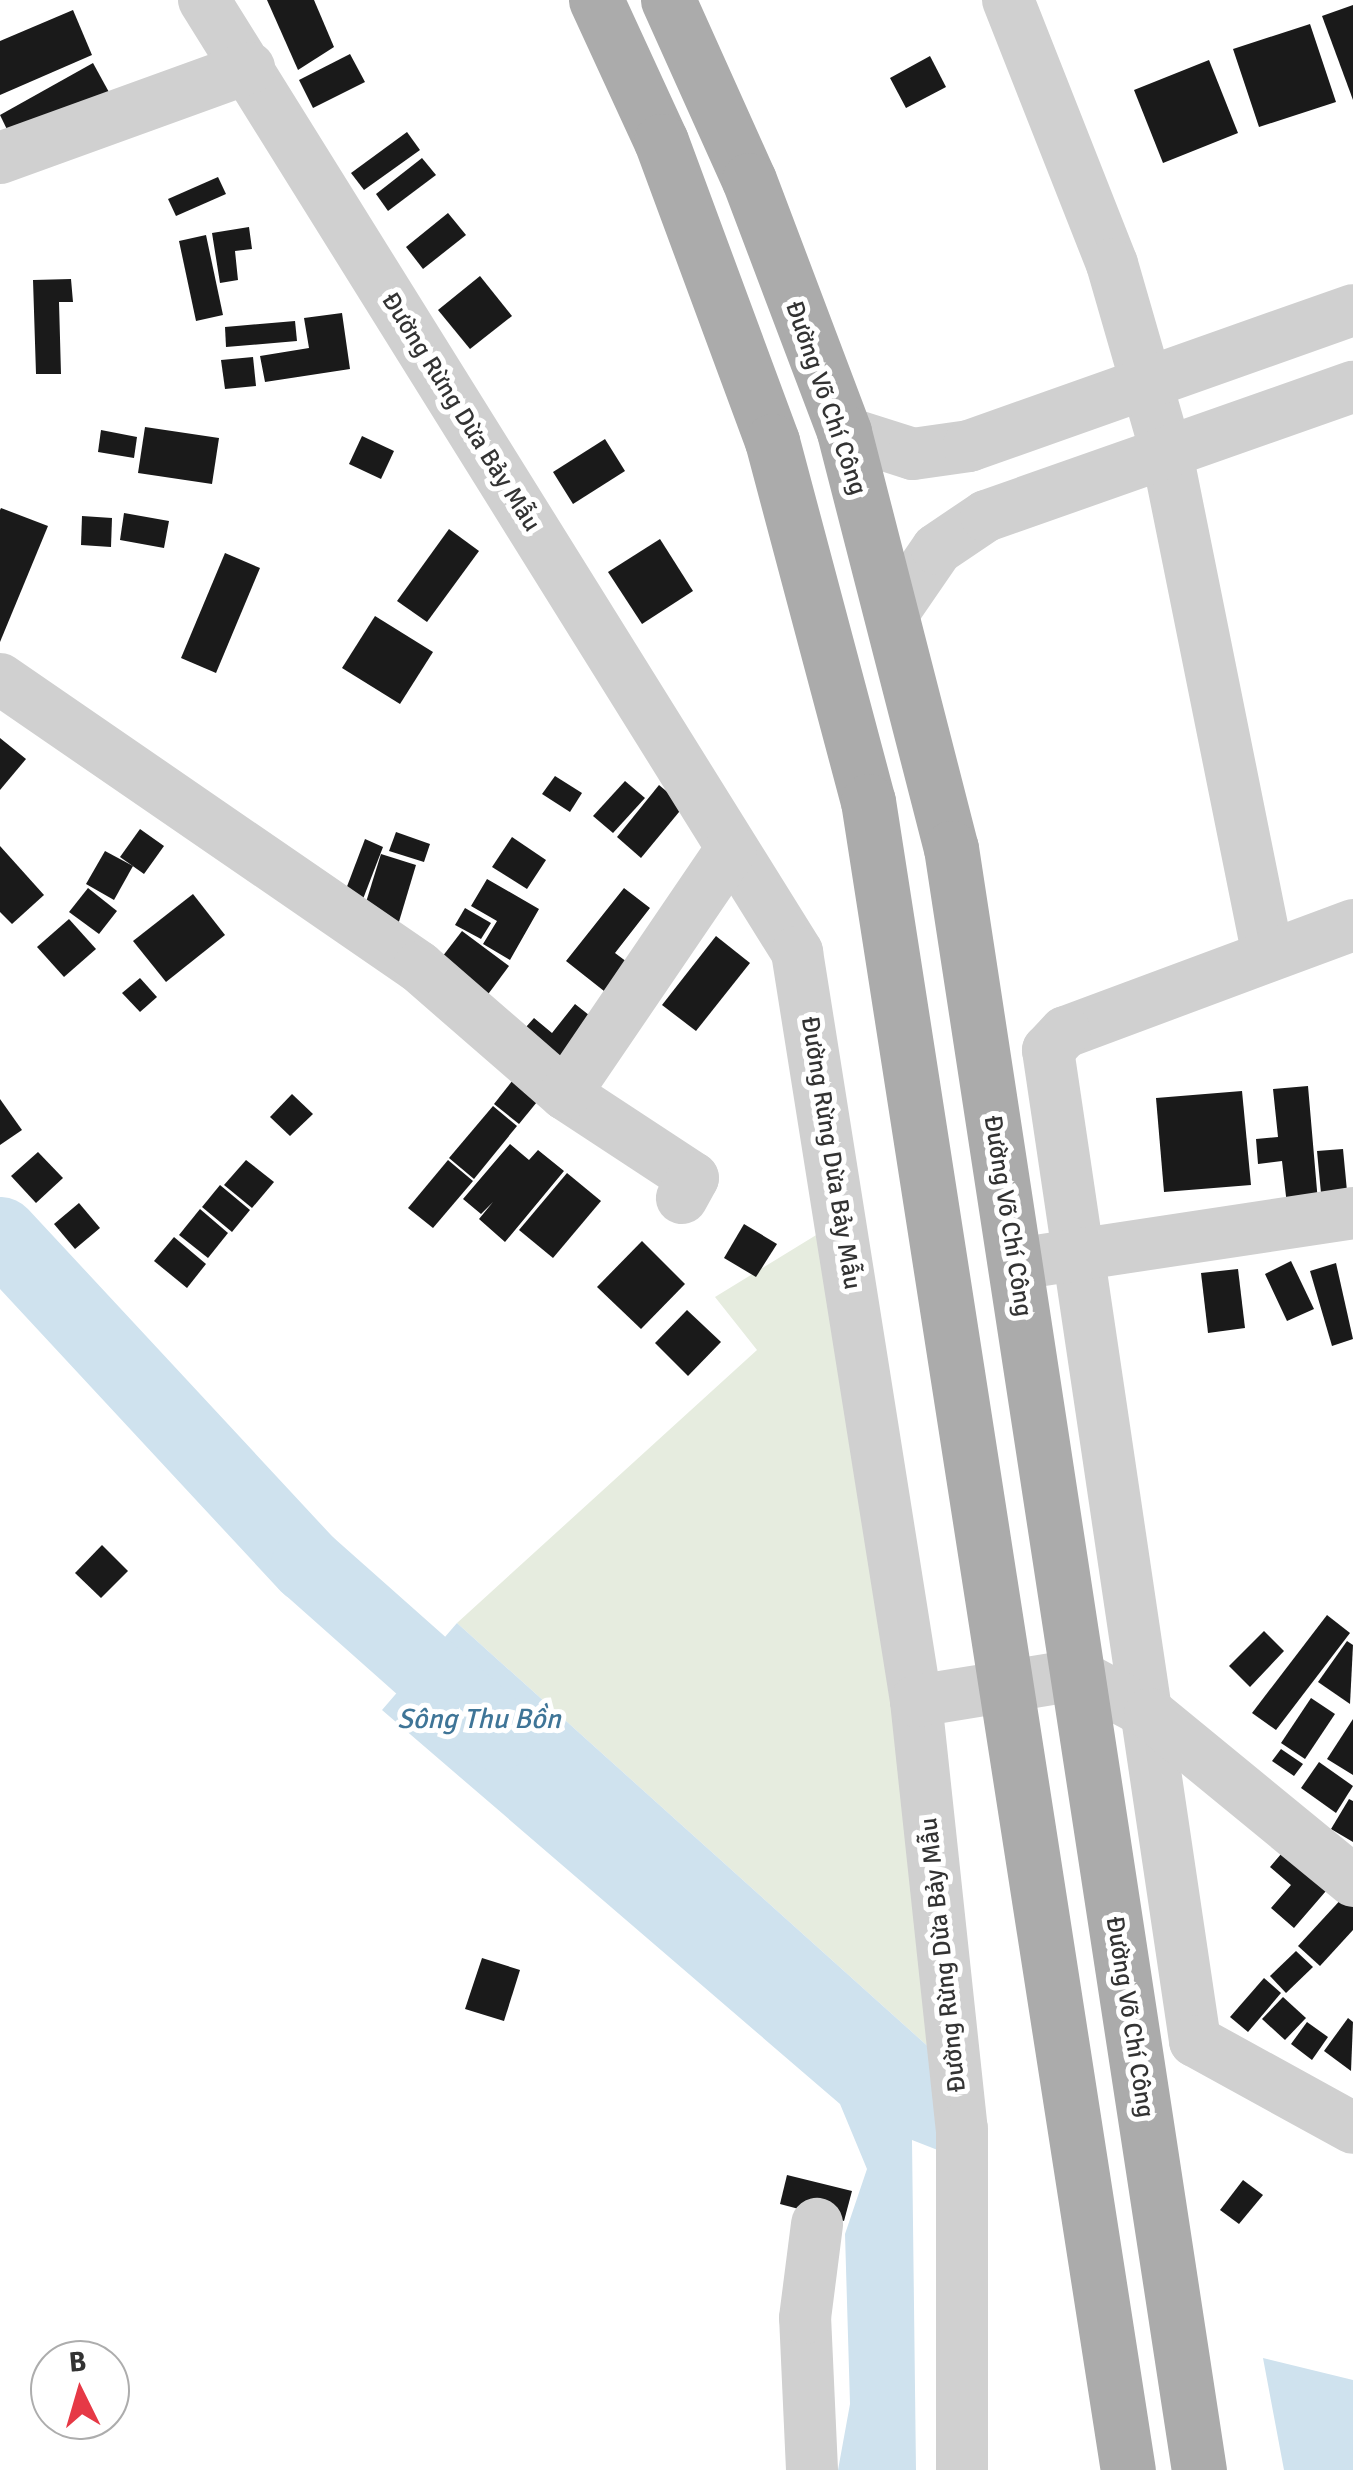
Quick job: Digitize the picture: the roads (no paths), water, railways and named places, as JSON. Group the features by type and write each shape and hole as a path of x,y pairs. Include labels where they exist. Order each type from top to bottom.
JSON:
{"main road":[{"path":"596,0 720,293 826,623 868,801 1011,1688 1128,2470"},
{"name":"Đường Võ Chí Công","path":"668,0 749,180 844,432 951,848 1199,2470"}],"street":[{"name":"Đường Rừng Dừa Bảy Mẫu","path":"204,0 797,952 805,980 916,1702 962,2129 962,2470"},
{"path":"1008,0 1112,264 1168,454 1268,956"},
{"path":"0,158 249,68"},
{"path":"844,432 912,454 969,446 1353,310"},
{"path":"891,616 937,549 986,516 1353,387"},
{"path":"0,679 419,967 564,1094 693,1178 682,1198"},
{"path":"564,1094 731,850"},
{"path":"1353,926 1053,1039 1078,1254 1196,2041 1353,2128"},
{"path":"1016,1265 1353,1214"},
{"path":"916,1702 1076,1675 1150,1714 1353,1880"},
{"path":"812,2470 805,2318 817,2224"}],"water":[{"name":"Sông Thu Bồn","path":"457,1623 942,2059 953,2156 912,2140 916,2470 838,2470 850,2404 845,2234 867,2169 840,2104 382,1710"},
{"path":"1263,2358 1353,2380 1353,2470 1284,2470"}],"waterway":[{"path":"0,1234 308,1565 497,1733"}]}
